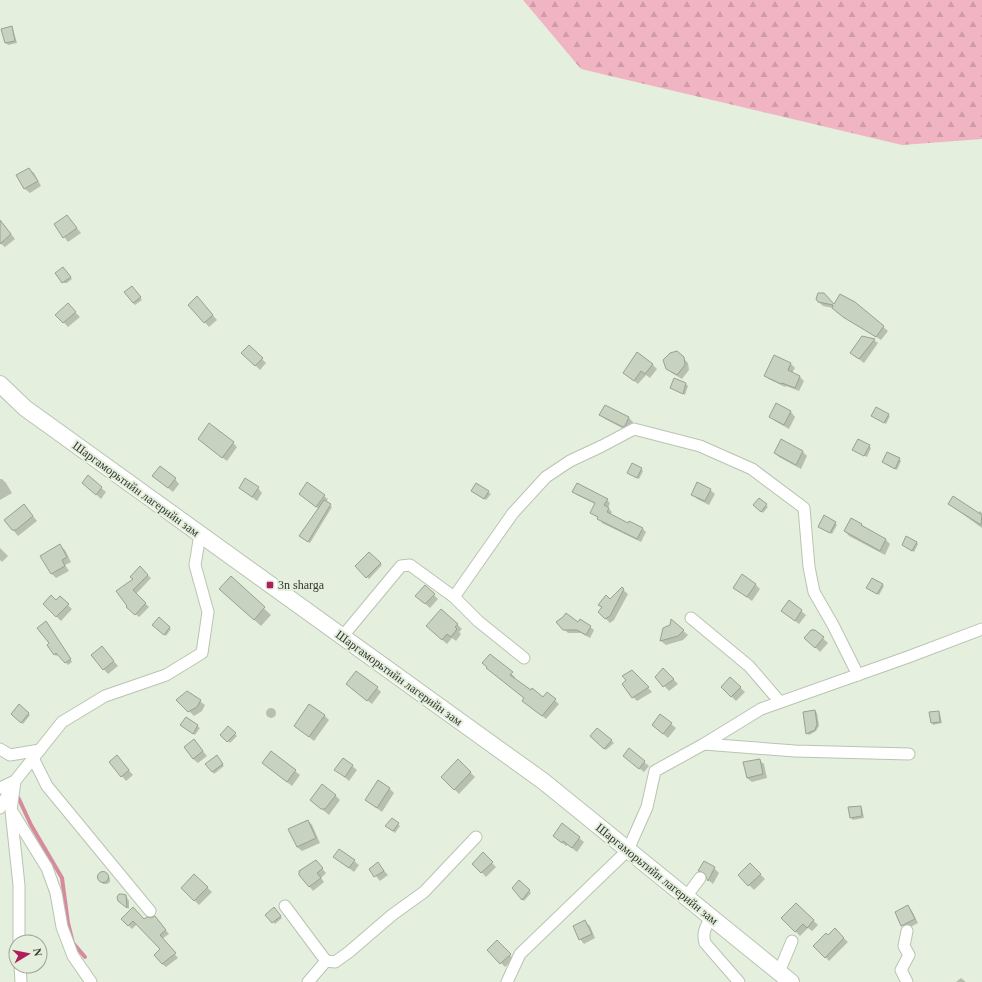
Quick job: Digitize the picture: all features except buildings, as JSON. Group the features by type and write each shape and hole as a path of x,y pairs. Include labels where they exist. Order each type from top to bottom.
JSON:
{"street":[{"name":"Шаргаморьтийн лагерийн зам","path":"0,384 25,408 543,781 785,977"},
{"path":"454,596 513,513 546,478 570,462 634,429 700,446 752,469 804,508 809,567 814,592 834,625 858,675"},
{"path":"0,808 15,781 62,722 105,696 166,675 202,654 208,612 195,565 200,534"},
{"path":"342,637 401,566 410,565 454,596 478,621 524,658"},
{"path":"690,618 749,666 780,702"},
{"path":"507,982 520,954 628,850 647,807 656,771 761,709 982,629"},
{"path":"704,744 795,751 910,754"},
{"path":"0,749 10,755 36,754"},
{"path":"36,754 47,786 150,911"},
{"path":"0,788 15,781"},
{"path":"15,781 11,811 19,885 19,934"},
{"path":"11,811 47,868 56,893 62,927 73,956 91,982"},
{"path":"285,906 326,961 335,962 392,915 424,892 476,837"},
{"path":"686,897 700,878"},
{"path":"711,917 704,930 703,936 705,943 739,982"},
{"path":"907,931 904,946 909,955 901,970 907,982"},
{"path":"785,977 792,941"},
{"path":"308,982 326,961"}],"green space":[{"path":"523,0 982,0 982,139 902,145 581,69"}],"waterway":[{"path":"18,797 31,825 62,878 68,923 73,943 85,957"}],"place":[{"name":"3n sharga","path":"270,585"}]}
